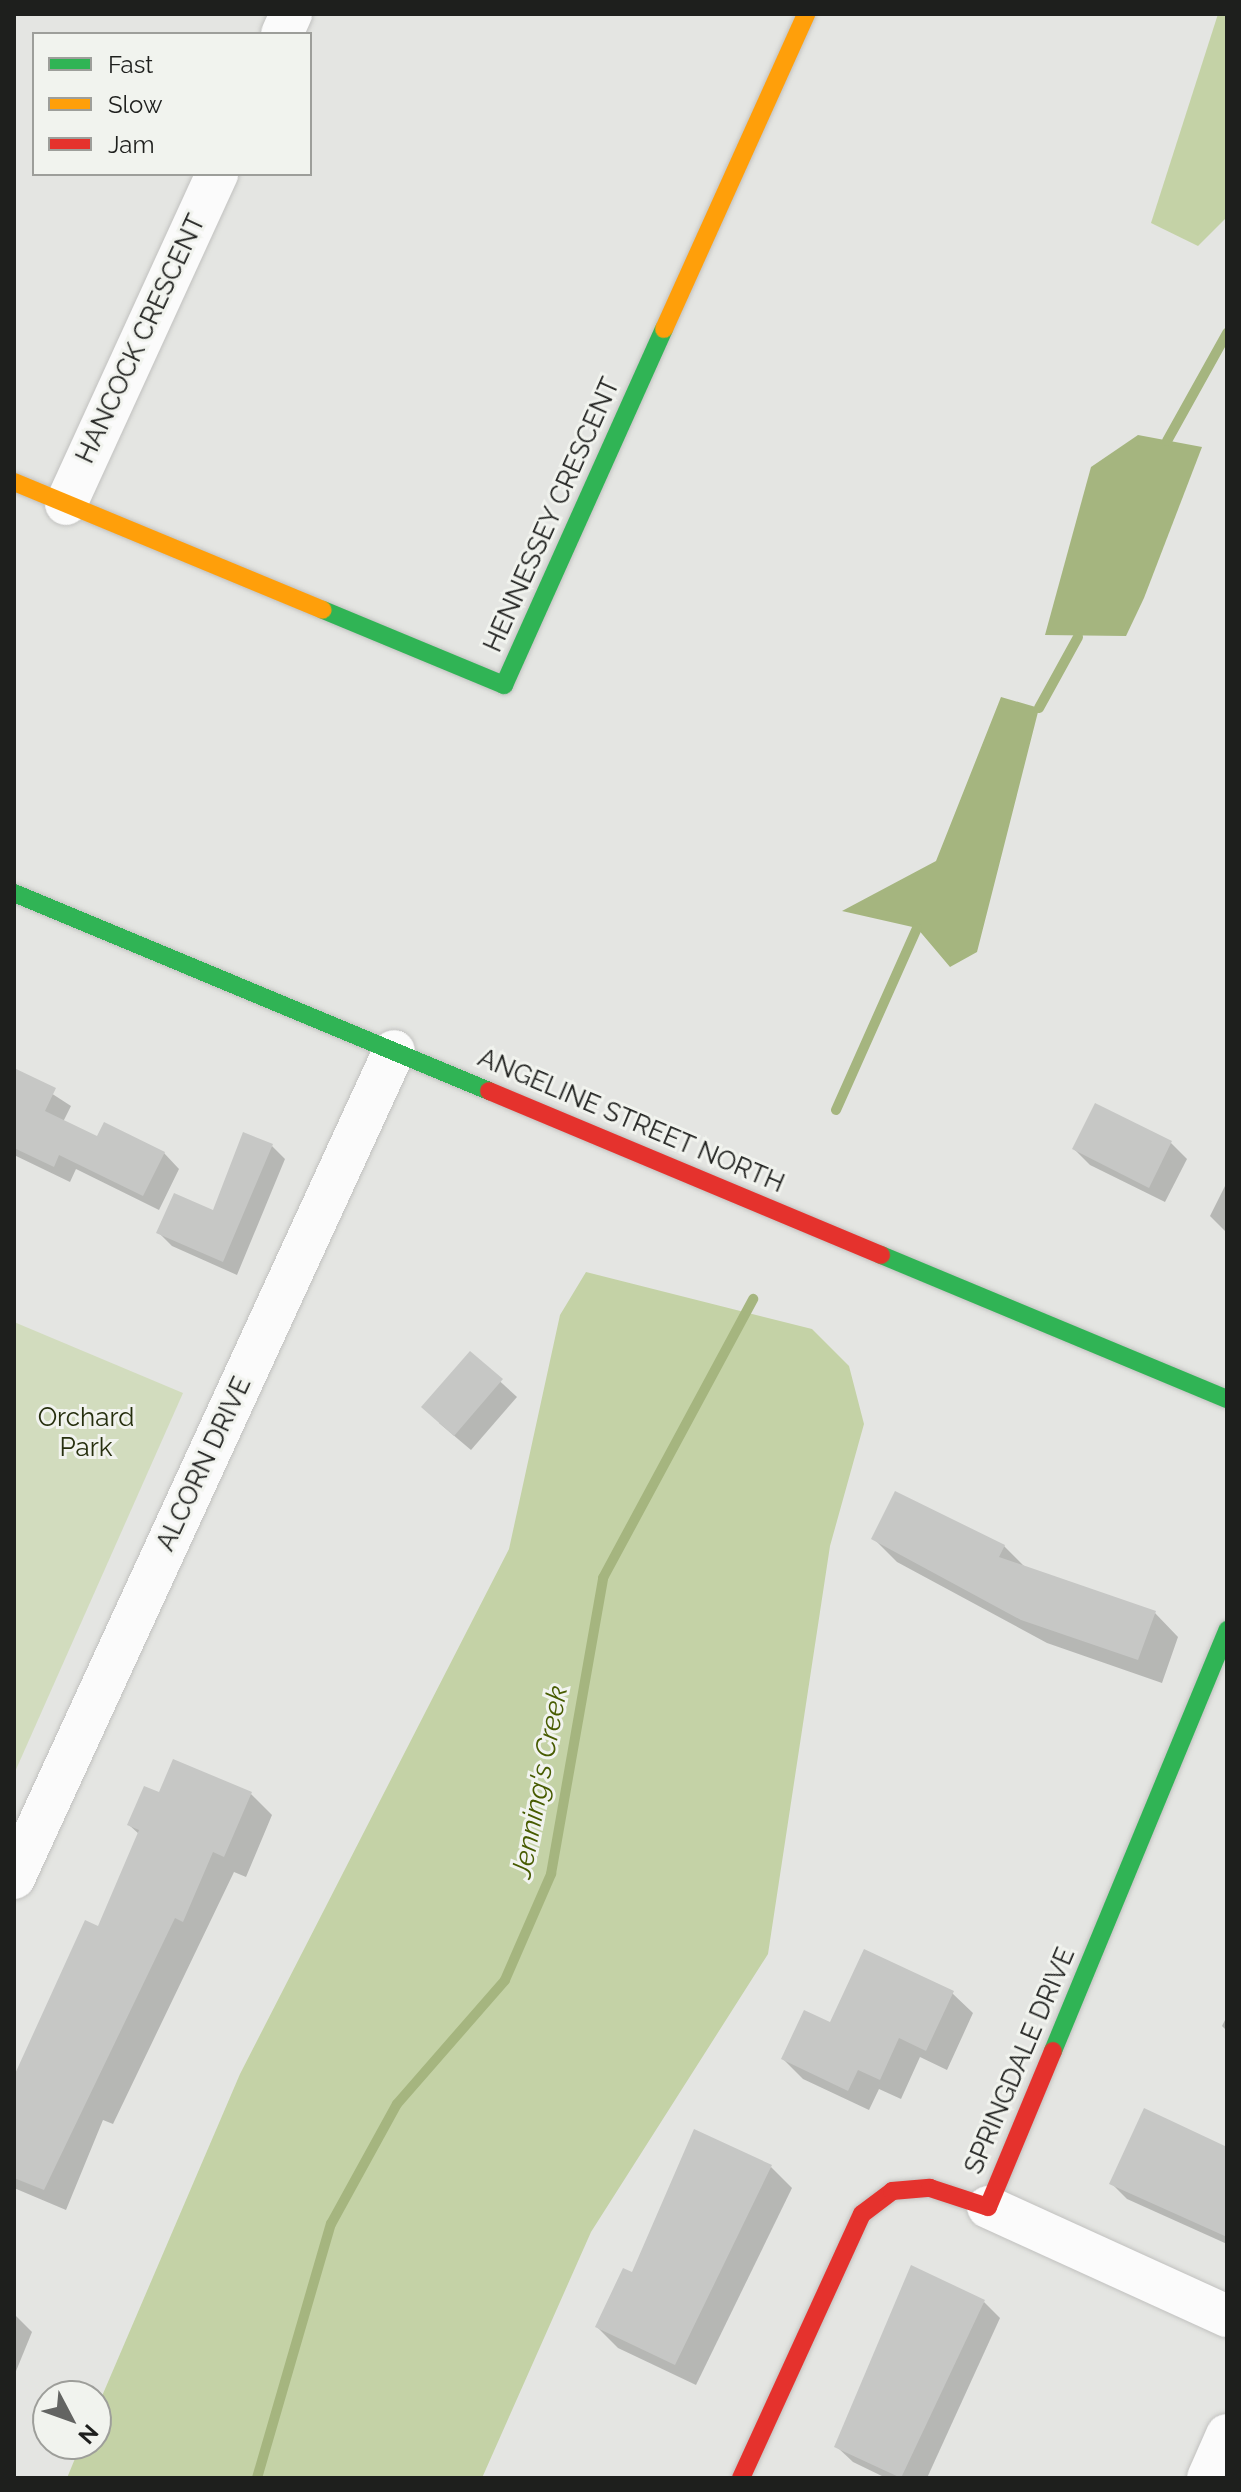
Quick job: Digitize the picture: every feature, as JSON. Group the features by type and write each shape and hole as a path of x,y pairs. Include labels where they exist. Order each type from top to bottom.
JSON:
{"street":[{"name":"HENNESSEY CRESCENT","path":"14,482 504,685 806,14"},
{"name":"HANCOCK CRESCENT","path":"66,504 216,176"},
{"name":"ANGELINE STREET NORTH","path":"14,893 1227,1399"},
{"name":"ALCORN DRIVE","path":"14,1878 394,1051"},
{"name":"SPRINGDALE DRIVE","path":"741,2478 862,2214 892,2191 930,2188 988,2207 1227,1630"},
{"path":"988,2207 1227,2316"}],"green space":[{"name":"Orchard Park","path":"14,1322 183,1393 14,1774"}],"shaded area":[{"path":"1218,14 1227,14 1227,217 1198,246 1151,223"},
{"path":"1138,435 1202,447 1144,598 1126,636 1045,635 1091,467"},
{"path":"1001,697 1039,708 977,952 950,967 917,928 842,911 936,861"},
{"path":"586,1272 812,1329 849,1366 864,1424 830,1546 768,1954 591,2232 482,2478 67,2478 74,2460 112,2460 112,2380 109,2380 240,2074 509,1549 560,1315"}],"building":[{"path":"14,1068 56,1088 45,1111 97,1136 104,1122 165,1152 143,1196 59,1155 54,1167 14,1148"},
{"path":"1095,1103 1172,1141 1149,1188 1072,1149"},
{"path":"243,1132 273,1144 223,1262 156,1233 174,1193 213,1210"},
{"path":"470,1351 503,1379 454,1436 421,1407"},
{"path":"895,1491 1005,1545 999,1557 1156,1611 1138,1660 1021,1620 871,1539"},
{"path":"173,1759 252,1792 224,1857 213,1852 183,1922 175,1918 44,2190 14,2178 14,2076 85,1920 98,1926 139,1830 127,1825 144,1786 159,1792"},
{"path":"864,1949 954,1991 926,2051 899,2038 880,2080 858,2070 848,2091 781,2059 804,2010 830,2022"},
{"path":"1144,2108 1227,2147 1227,2237 1109,2184"},
{"path":"694,2129 772,2165 675,2365 595,2327 623,2268 632,2272"},
{"path":"911,2265 985,2300 901,2478 834,2447"}],"waterway":[{"name":"Jenning's Creek","path":"1167,441 1227,333"},
{"path":"1039,708 1078,637"},
{"name":"Jenning's Creek","path":"836,1110 917,928"},
{"name":"Jenning's Creek","path":"257,2478 331,2224 397,2104 505,1980 551,1874 603,1578 753,1299"}],"traffic: fast":[{"path":"323,610 504,685 664,329"},
{"path":"14,893 489,1091"},
{"path":"881,1255 1227,1399"},
{"path":"1053,2051 1227,1630"}],"traffic: slow":[{"path":"664,329 806,14"},
{"path":"14,482 323,610"}],"traffic: jam":[{"path":"489,1091 881,1255"},
{"path":"741,2478 862,2214 892,2191 930,2188 988,2207 1053,2051"}]}
